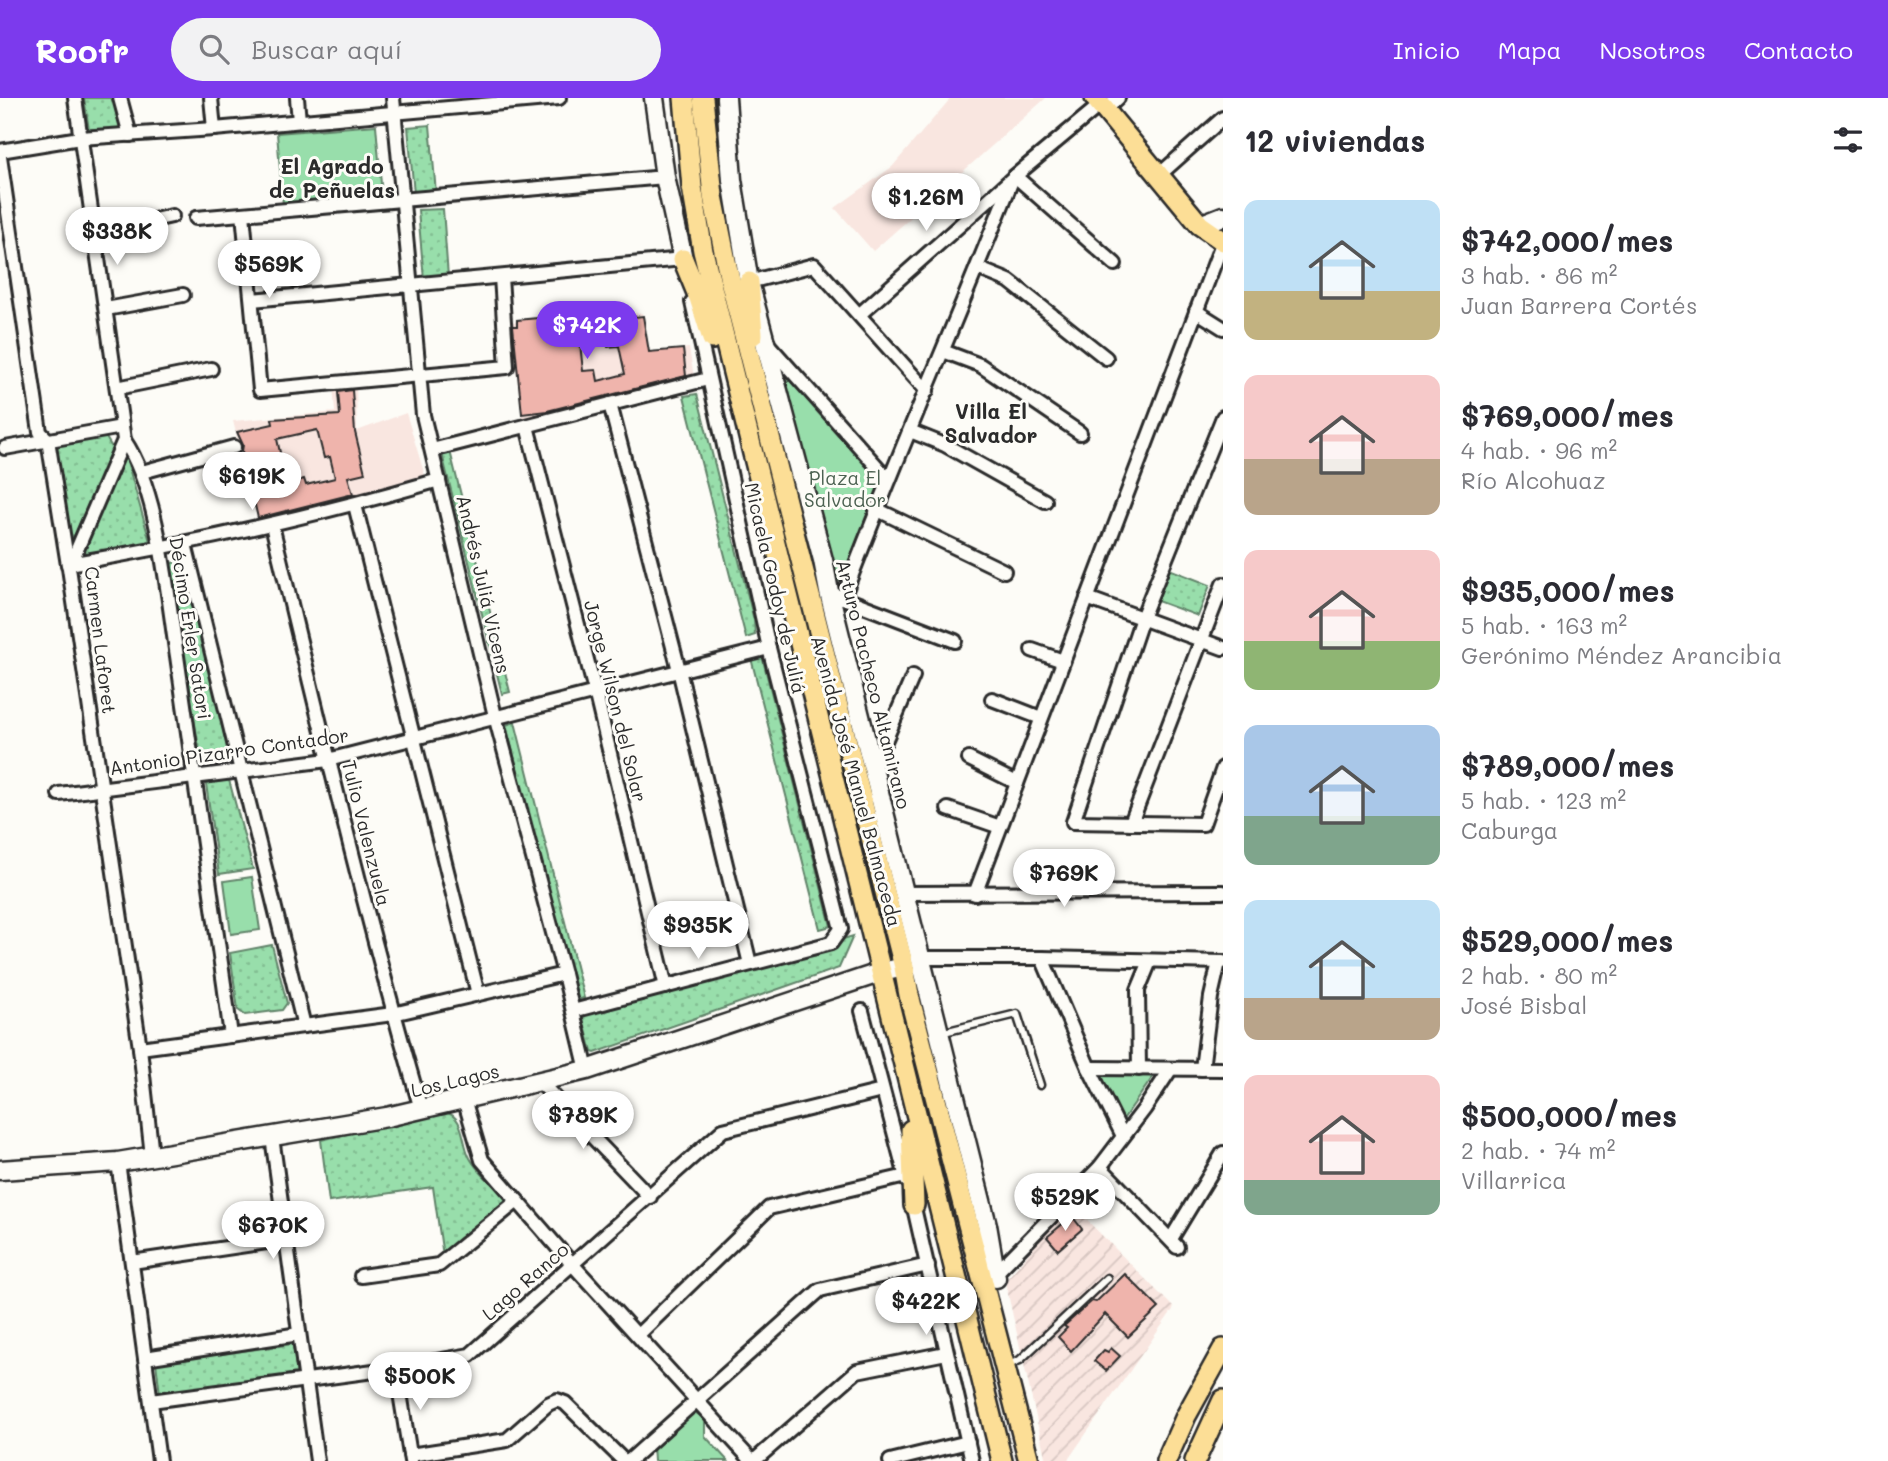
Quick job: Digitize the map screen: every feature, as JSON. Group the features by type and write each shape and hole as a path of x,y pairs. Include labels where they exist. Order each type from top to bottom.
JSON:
{"main road":[{"name":"Avenida José Manuel Balmaceda","path":"684,98 689,164 701,242 1002,1461"},
{"name":"Avenida José Manuel Balmaceda","path":"703,98 720,237 758,396 814,618 913,962 909,995 971,1240 990,1280 996,1332 1029,1461"},
{"path":"1104,103 1158,176 1200,225 1223,241"},
{"path":"683,260 699,298 729,393 750,441"},
{"path":"748,282 758,396"},
{"path":"913,1105 911,1122 914,1205"},
{"path":"944,1230 965,1274 973,1281 990,1280"},
{"path":"1166,1461 1186,1416 1223,1349"},
{"path":"1195,1461 1223,1400"}],"street":[{"path":"5,448 48,440 123,434 75,98"},
{"path":"120,98 130,135"},
{"path":"211,98 214,129"},
{"path":"297,98 299,121"},
{"name":"Andrés Juliá Vicens","path":"393,98 423,415 495,716 587,1070"},
{"path":"0,151 80,138 394,113 479,102 559,98"},
{"path":"252,300 683,260 665,177 654,98"},
{"name":"Arturo Pacheco Altamirano","path":"726,98 731,170 748,282 823,560 836,595 873,769 904,893 913,962 939,1033 987,1225 990,1280"},
{"path":"860,314 1014,178 1104,103"},
{"path":"1158,176 1223,118"},
{"path":"0,157 40,432 48,440 69,566 272,525 355,505 439,480"},
{"path":"196,218 665,177"},
{"path":"1014,178 1115,264"},
{"path":"955,640 836,595 910,431 1014,178"},
{"path":"243,214 260,390 508,367 500,277"},
{"path":"95,233 172,216"},
{"path":"1200,225 1223,216"},
{"path":"975,894 1223,241"},
{"name":"Micaela Godoy de Juliá","path":"683,260 769,648 841,924 839,934 831,943 750,964"},
{"path":"748,282 814,265 927,391"},
{"path":"977,268 1009,281 1106,358"},
{"path":"106,309 183,295"},
{"path":"1196,311 1223,328"},
{"path":"765,340 889,480"},
{"path":"943,351 980,365 1080,433"},
{"path":"117,388 211,369"},
{"path":"432,450 708,379"},
{"path":"573,1011 750,964 679,670 610,404"},
{"path":"1223,417 1142,618 1073,822 1203,824 1223,768"},
{"name":"Jorge Wilson del Solar","path":"527,426 595,691 666,987"},
{"path":"910,431 945,445 1045,501"},
{"name":"Décimo Erler Satori","path":"123,434 142,472 161,549 231,1036"},
{"name":"Carmen Laforet","path":"123,434 69,566 140,1048 152,1156"},
{"path":"142,472 234,447"},
{"path":"355,505 478,994"},
{"path":"876,509 1004,570"},
{"name":"Tulio Valenzuela","path":"272,525 328,760 393,1014 421,1109"},
{"path":"185,544 304,1026"},
{"path":"1131,823 1223,584"},
{"path":"1087,598 1223,648"},
{"name":"Antonio Pizarro Contador","path":"59,794 328,760 769,648"},
{"path":"1032,650 1063,661"},
{"path":"873,769 913,677"},
{"path":"992,699 1041,718"},
{"path":"969,759 1017,783"},
{"path":"948,809 1000,827"},
{"path":"904,893 1223,892"},
{"path":"1042,958 1089,1068 1123,1136"},
{"path":"913,962 1042,958 1221,962 1211,997 1202,1069"},
{"path":"1139,1069 1138,990 1150,961"},
{"name":"Los Lagos","path":"0,1170 118,1162 272,1138 540,1082 587,1070 913,962"},
{"path":"140,1048 393,1014 564,974"},
{"path":"862,1011 914,1205 972,1461"},
{"path":"1089,1068 1223,1069"},
{"path":"990,1280 1100,1167 1170,1070"},
{"path":"540,1082 650,1197"},
{"name":"Lago Ranco","path":"151,1401 396,1368 470,1355 723,1130 882,1091"},
{"path":"464,1099 482,1160 516,1202 753,1461 857,1371 946,1353"},
{"path":"272,1138 317,1461"},
{"path":"1100,1167 1174,1243 1223,1153"},
{"path":"118,1162 159,1461"},
{"path":"638,1335 769,1208 906,1176"},
{"path":"361,1276 439,1265 516,1202"},
{"path":"132,1262 287,1239"},
{"path":"396,1368 410,1458 507,1440 548,1404 557,1400 565,1403 626,1461 820,1290 928,1265"},
{"path":"145,1358 299,1334"},
{"path":"890,1461 968,1442"}],"lane":[{"path":"939,1033 1017,1014 1040,1085"},
{"path":"1004,1367 1020,1360 1107,1278"}],"shaded area":[{"path":"951,98 1046,98 873,251 835,208 892,167"},
{"path":"642,313 649,352 689,348 694,377 523,424 510,322"},
{"path":"356,383 357,431 406,413 426,479 258,522 233,421 335,412 333,385"},
{"path":"1071,1204 1174,1308 1067,1461 1046,1461 1005,1281"}],"green space":[{"path":"84,98 116,98 123,128 89,130"},
{"path":"376,125 382,196 283,205 277,133"},
{"path":"430,125 436,193 414,194 408,127"},
{"path":"443,209 448,277 424,280 418,210"},
{"name":"Plaza El Salvador","path":"789,379 882,482 840,581 836,580 786,380"},
{"path":"697,394 754,620 755,635 746,638 684,396"},
{"path":"105,436 113,449 69,548 53,446"},
{"path":"450,451 510,692 502,694 442,454"},
{"path":"125,454 151,545 88,558 82,547"},
{"path":"185,562 229,756 201,760 168,563"},
{"path":"1169,569 1210,585 1198,616 1157,601"},
{"path":"762,656 831,926 820,929 751,658"},
{"path":"515,722 584,998 576,1000 506,725"},
{"path":"229,780 253,869 219,874 206,784"},
{"path":"252,877 260,930 231,934 224,881"},
{"path":"853,936 839,968 592,1052 582,1015 832,947 840,940"},
{"path":"272,945 287,1003 282,1010 245,1015 238,1010 230,953"},
{"path":"1101,1073 1155,1074 1121,1122 1098,1079"},
{"path":"444,1112 460,1124 473,1164 508,1200 443,1256 433,1187 329,1202 321,1140"},
{"path":"293,1344 297,1376 160,1394 156,1363"},
{"path":"696,1413 705,1419 705,1436 728,1461 654,1461 653,1445 687,1415"}],"building":[{"path":"559,316 560,325 643,316 649,352 683,349 686,376 547,411 522,414 513,326 517,326 517,320","holes":["607,340 608,347 619,346 625,374 598,381 596,370 583,371 580,343"]},
{"path":"352,390 355,432 365,473 348,477 353,494 258,518 242,451 243,445 237,432 273,424 272,419 340,415 338,392","holes":["317,430 324,458 330,457 335,478 306,485 304,479 287,484 277,439"]},
{"path":"1072,1216 1082,1229 1058,1250 1047,1237"},
{"path":"1125,1274 1159,1308 1128,1337 1105,1314 1071,1351 1058,1337 1067,1328 1064,1326 1092,1301 1096,1302"},
{"path":"1111,1348 1120,1356 1106,1371 1094,1361 1104,1350 1108,1352"}],"district":[{"name":"El Agrado de Peñuelas","path":"332,177"},
{"name":"Villa El Salvador","path":"991,422"}]}
